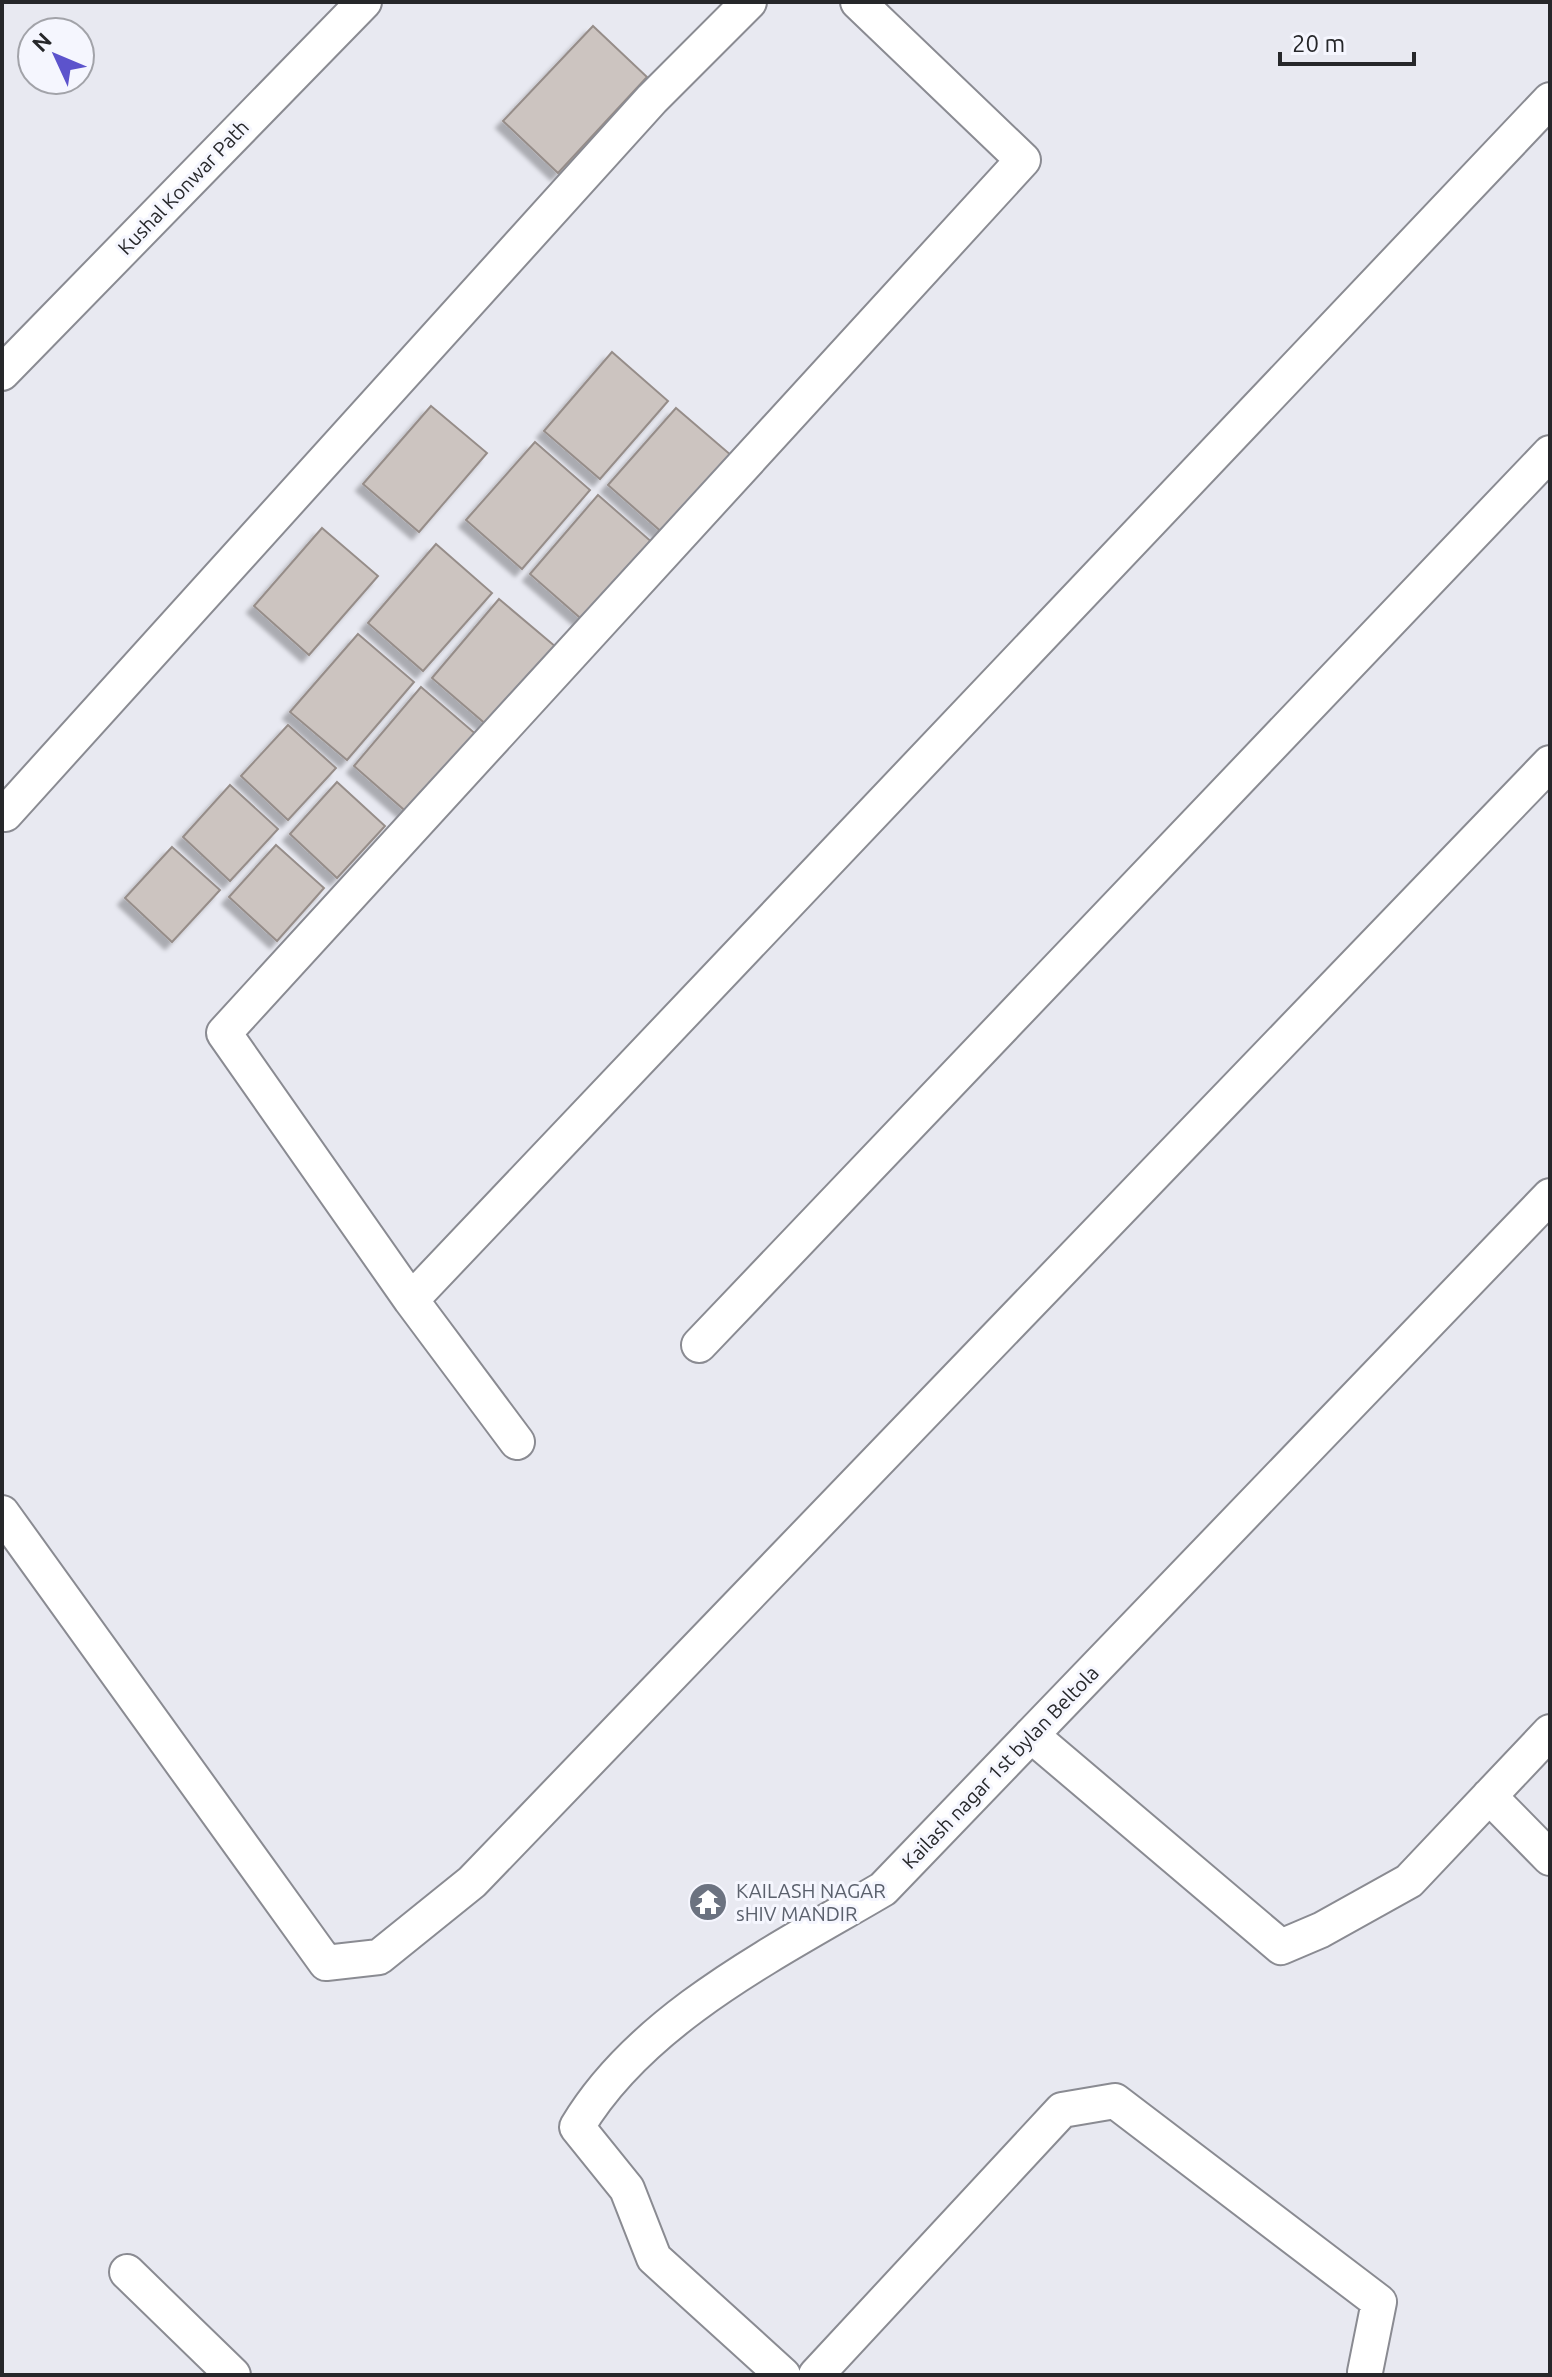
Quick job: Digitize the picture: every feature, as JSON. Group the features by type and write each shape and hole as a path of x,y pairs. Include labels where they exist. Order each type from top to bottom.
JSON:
{"street":[{"name":"Kushal Konwar Path","path":"2,373 364,2"},
{"path":"5,814 652,99 749,2"},
{"path":"517,1442 411,1300 224,1033 1023,160 858,2"},
{"path":"411,1300 1550,100"},
{"path":"699,1345 1550,453"},
{"path":"2,1513 326,1963 379,1957 472,1882 1550,763"},
{"name":"Kailash nagar 1st bylan Beltola","path":"783,2375 654,2258 627,2189 577,2127 594,2099 659,2033 747,1969 883,1889 1550,1196"},
{"path":"1031,1735 1281,1947 1321,1930 1409,1881 1550,1732"},
{"path":"1489,1796 1550,1858"},
{"path":"816,2375 1062,2110 1115,2101 1379,2302 1365,2372"},
{"path":"127,2272 233,2375"}],"building":[{"path":"593,26 647,77 558,173 503,121"},
{"path":"612,352 668,401 600,479 544,431"},
{"path":"431,406 487,453 419,532 363,484"},
{"path":"676,408 732,456 664,534 608,485"},
{"path":"535,442 590,490 522,569 466,520"},
{"path":"598,495 654,544 586,623 530,574"},
{"path":"322,528 378,576 309,655 254,606"},
{"path":"436,544 492,593 423,671 368,623"},
{"path":"499,599 556,647 488,726 432,678"},
{"path":"358,634 414,682 347,760 290,712"},
{"path":"421,687 478,736 410,815 354,766"},
{"path":"288,725 336,768 288,820 241,776"},
{"path":"337,782 385,826 337,878 290,834"},
{"path":"230,785 278,829 230,881 183,837"},
{"path":"276,845 324,888 277,941 229,897"},
{"path":"172,847 220,890 172,942 125,898"}],"place":[{"name":"KAILASH NAGAR sHIV MANDIR","path":"708,1902"}]}
